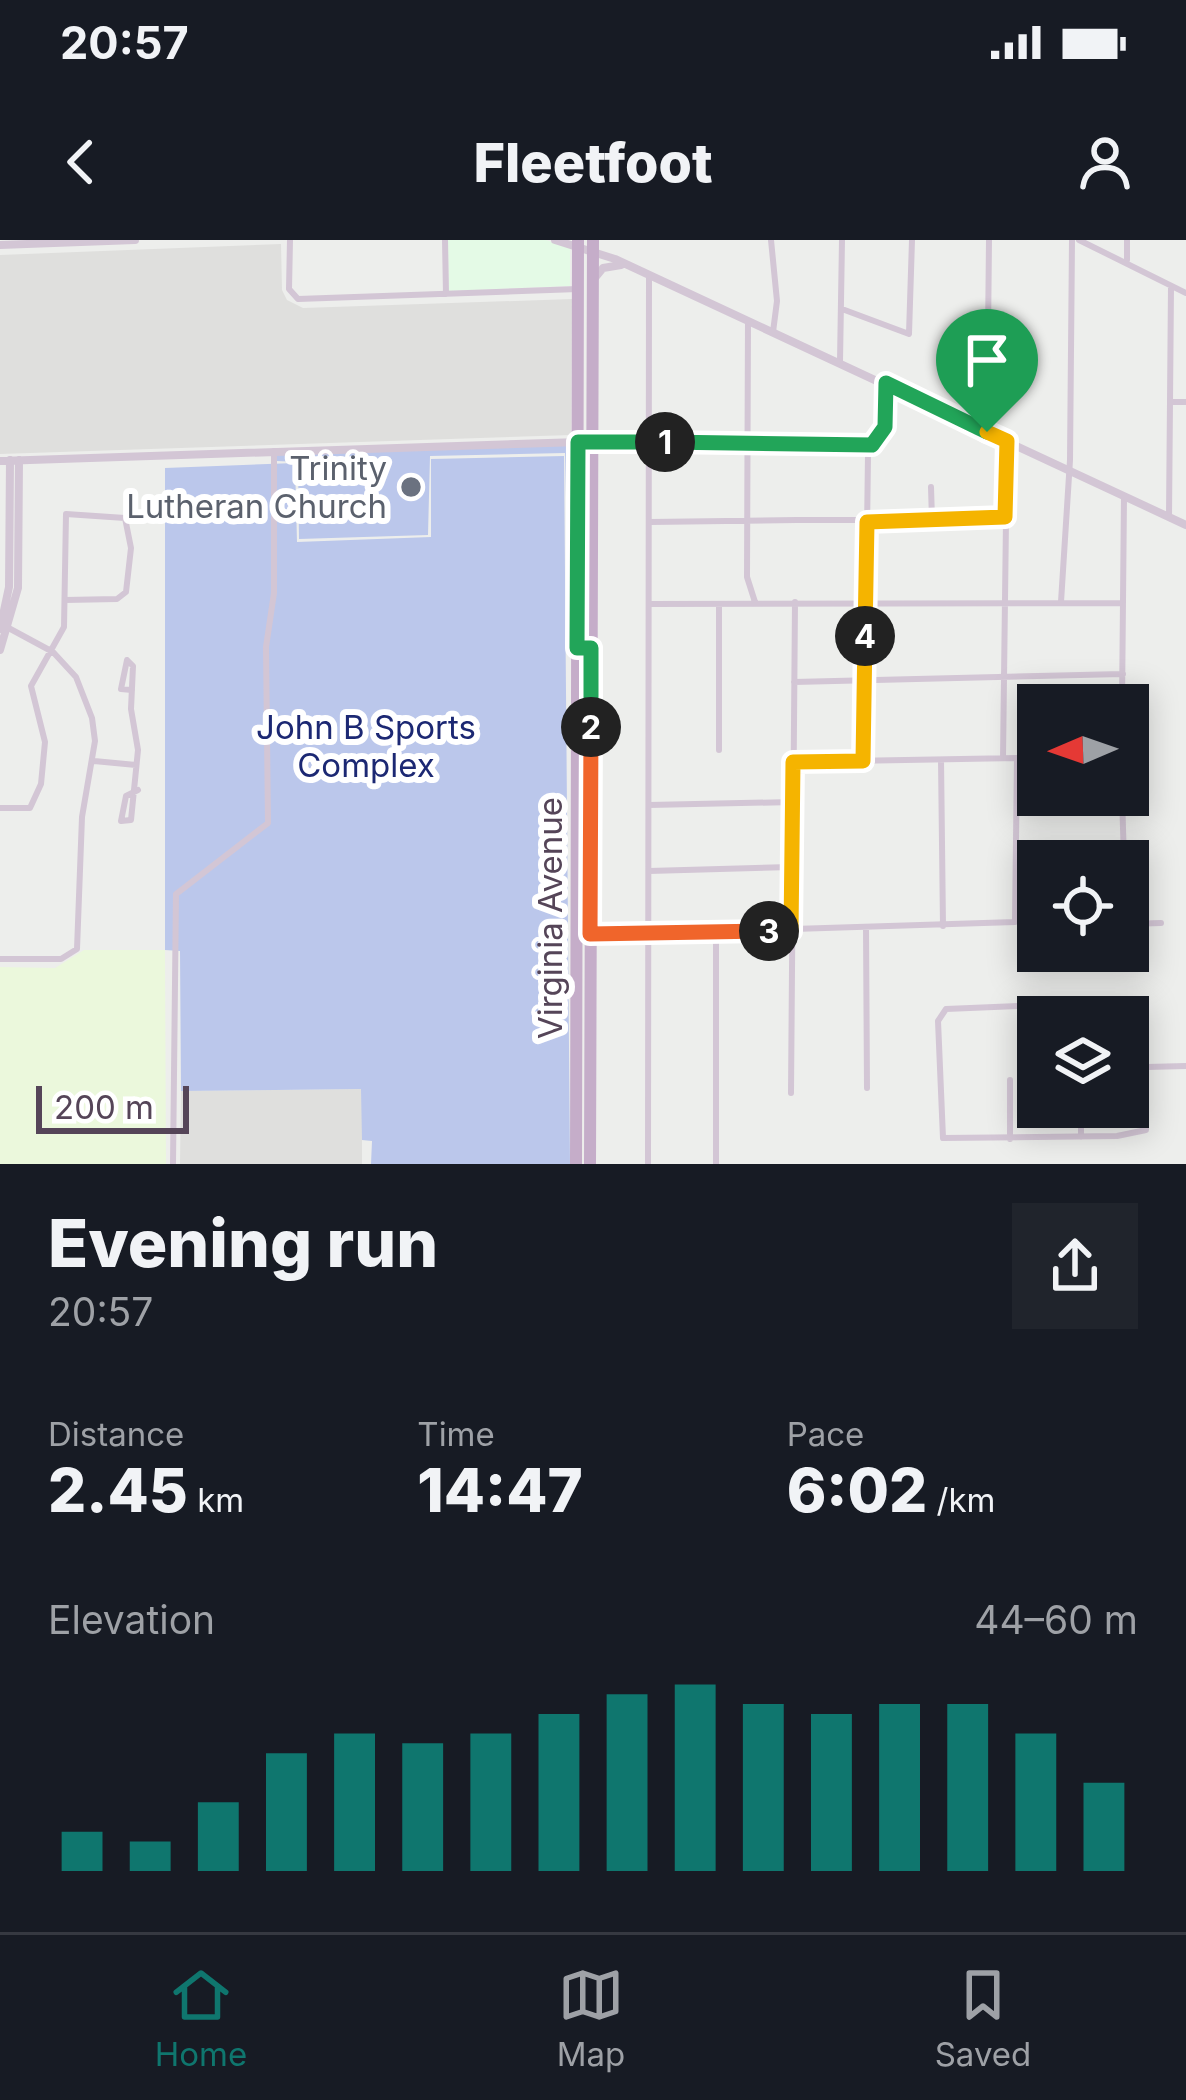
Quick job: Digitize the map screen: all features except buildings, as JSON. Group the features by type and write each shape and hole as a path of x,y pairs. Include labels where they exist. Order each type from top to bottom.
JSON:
{"main road":[{"name":"Virginia Avenue","path":"578,243 590,1164"},
{"name":"Virginia Avenue","path":"584,442 593,246"},
{"name":"Virginia Avenue","path":"576,1164 584,935"},
{"path":"576,1065 584,1072 590,1146"}],"street":[{"path":"0,245 136,240"},
{"path":"290,240 291,296 578,290"},
{"path":"445,240 446,293"},
{"path":"555,240 593,246 1186,525"},
{"path":"771,240 777,301 773,332"},
{"path":"840,363 842,240"},
{"path":"842,309 909,334 912,240"},
{"path":"987,432 989,240"},
{"path":"1061,602 1076,240 1186,293"},
{"path":"1127,240 1127,262"},
{"path":"593,280 606,266 628,265"},
{"path":"648,1164 649,275"},
{"path":"1169,517 1171,286"},
{"path":"748,321 747,577 755,602"},
{"path":"863,761 867,522 872,445 885,427 886,383"},
{"path":"1170,402 1186,402"},
{"path":"1003,758 1007,441"},
{"path":"0,650 15,562 10,460 584,442 872,445"},
{"path":"173,1164 176,894 268,823 266,647 274,593 274,451"},
{"path":"931,487 932,520"},
{"path":"1123,684 1124,497"},
{"path":"0,808 30,808 36,801 46,742 31,686 62,637 67,514 125,518 131,548 126,592 117,599 64,600"},
{"path":"650,522 1005,517"},
{"path":"791,1093 795,602"},
{"path":"718,603 719,750"},
{"path":"650,604 1123,603"},
{"path":"0,959 61,959 76,949 82,924 82,817 94,761 86,696 53,652 3,626"},
{"path":"132,690 122,689 127,660 133,666 138,790 131,820 121,821 126,796 138,790"},
{"path":"794,682 1123,674"},
{"path":"584,935 1015,922 1017,758 793,762"},
{"path":"941,760 943,926"},
{"path":"94,761 136,765"},
{"path":"649,805 793,802"},
{"path":"649,871 791,867"},
{"path":"1149,923 1160,923"},
{"path":"866,928 867,1088"},
{"path":"716,933 716,1164"},
{"path":"1017,1007 946,1009 940,1015 943,1138 1081,1137 1146,1128"},
{"path":"1149,1067 1186,1066"},
{"path":"1010,1080 1010,1139"},
{"path":"1081,1128 1081,1137"}],"shaded area":[{"path":"448,240 546,240 570,247 570,286 449,291"},
{"path":"281,244 282,290 287,300 303,308 572,299 571,435 0,454 0,255"},
{"path":"84,950 165,950 166,1164 0,1164 0,967 55,968"},
{"path":"362,1089 362,1164 180,1164 181,1091"}],"green space":[{"path":"569,445 568,586 565,453 430,456 428,535 299,539 298,462 277,461 277,453"},
{"name":"John B Sports Complex","path":"564,456 570,1164 371,1164 372,1141 362,1140 361,1089 181,1091 180,951 165,950 165,468 295,463 297,542 431,537 431,459"}],"place":[{"name":"Trinity Lutheran Church","path":"411,487"}],"route":[{"path":"886,383 987,432 1007,441 1005,517 867,522 863,761 793,762 791,931 590,934 591,648 577,648 578,442 872,445 885,427 886,383"}]}
